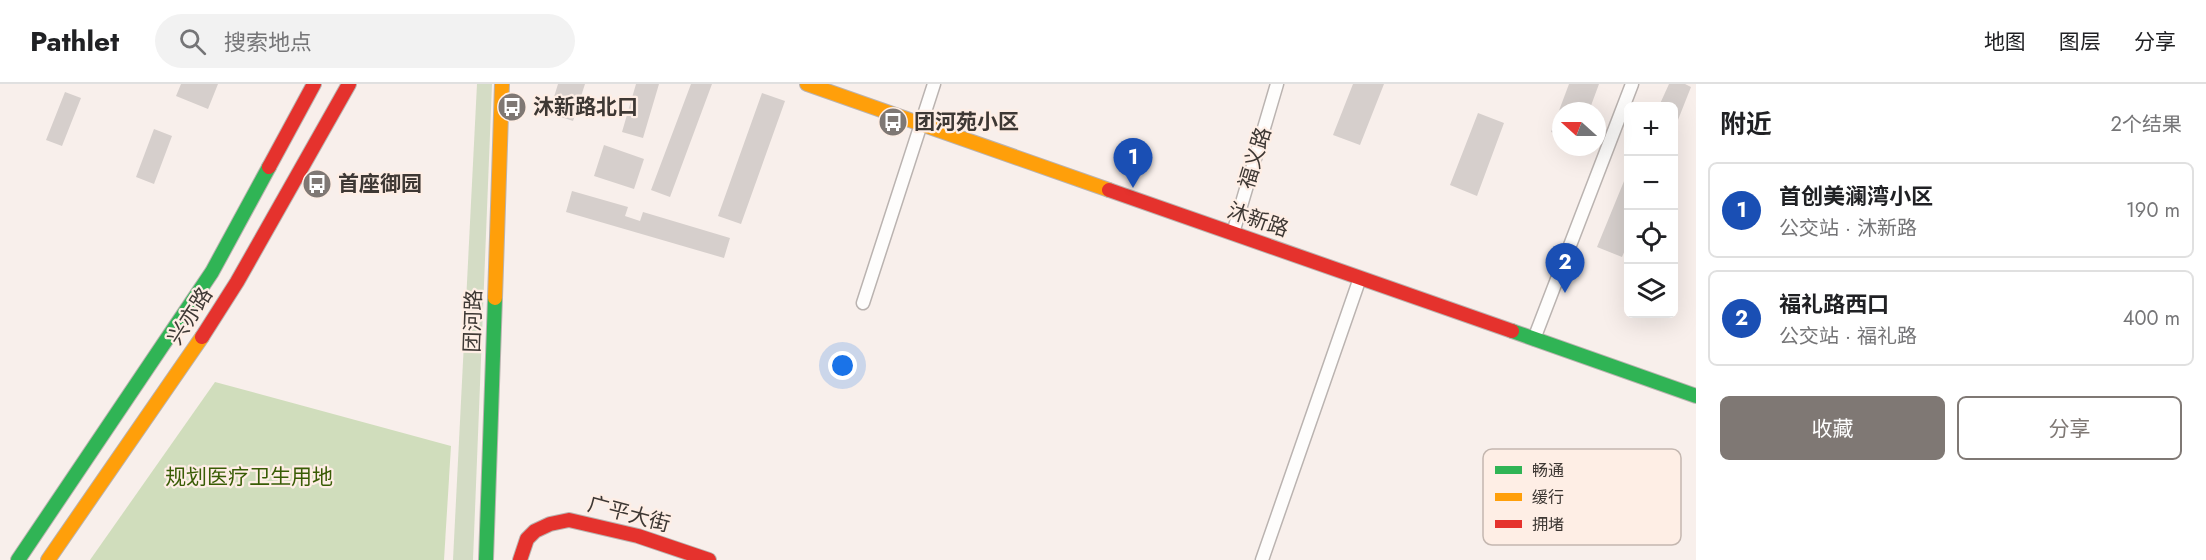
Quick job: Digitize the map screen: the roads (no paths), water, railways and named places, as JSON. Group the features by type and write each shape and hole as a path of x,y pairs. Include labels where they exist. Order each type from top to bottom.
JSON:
{"street":[{"name":"兴亦路","path":"18,560 212,272 314,84"},
{"name":"兴亦路","path":"48,560 204,334 237,282 349,84"},
{"name":"团河路","path":"486,560 502,84"},
{"name":"沐新路","path":"807,84 1696,396"},
{"path":"863,303 934,84"},
{"name":"福义路","path":"1233,233 1278,84"},
{"path":"1534,339 1632,84"},
{"path":"1262,560 1360,278"},
{"name":"广平大街","path":"520,560 527,538 535,531 550,524 569,520 638,536 710,560"}],"place":[{"name":"沐新路北口","path":"512,107"},
{"name":"团河苑小区","path":"893,122"},
{"name":"首座御园","path":"317,184"},
{"name":"首创美澜湾小区","path":"1133,188"},
{"name":"福礼路西口","path":"1565,293"}],"park label":[{"name":"规划医疗卫生用地","path":"249,477"}]}
